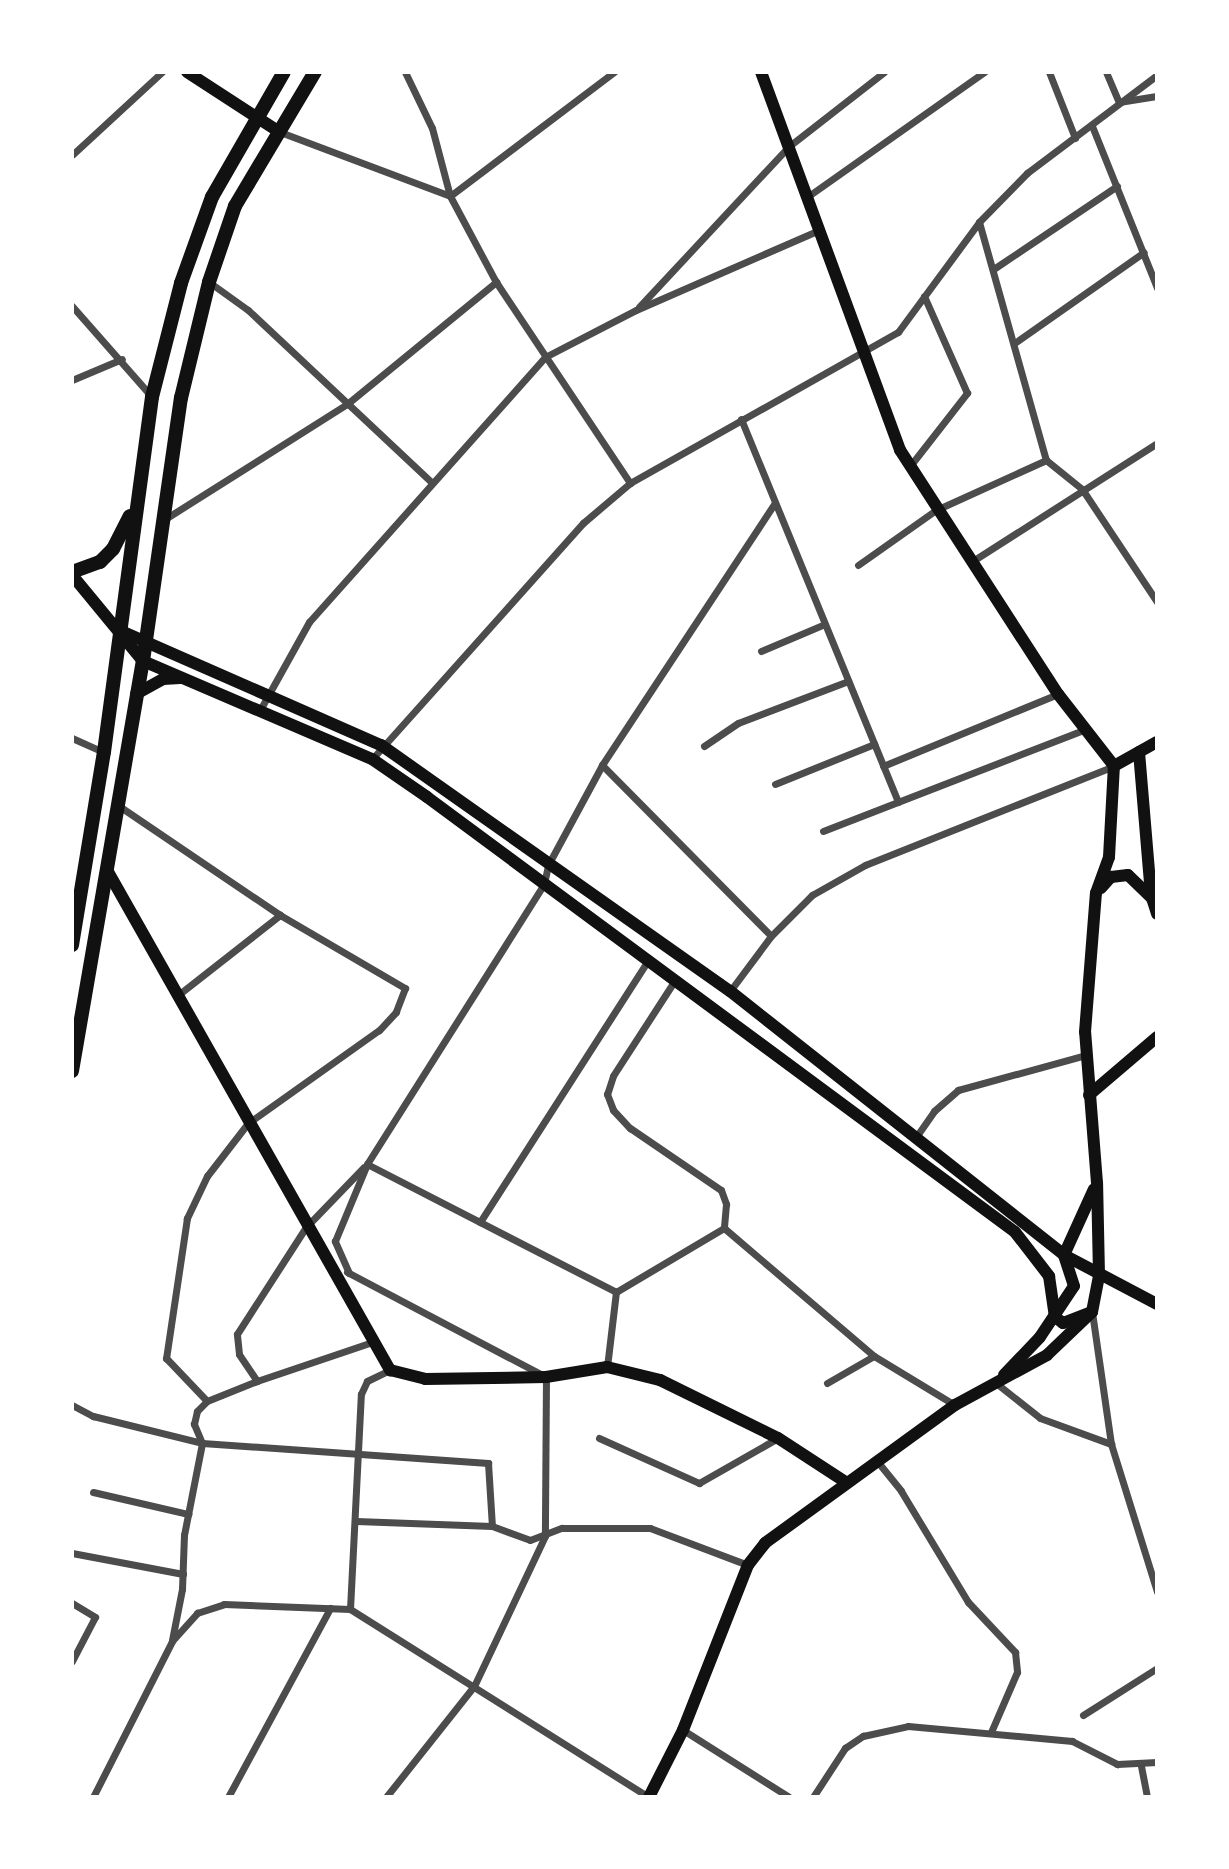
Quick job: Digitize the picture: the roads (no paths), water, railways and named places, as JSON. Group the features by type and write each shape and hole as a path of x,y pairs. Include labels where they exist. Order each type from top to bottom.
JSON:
{"main road":[{"path":"72,936 104,752 152,397 181,283 212,197 255,118 284,72"},
{"path":"72,1071 143,661 181,398 209,282 235,206 314,72"},
{"path":"648,1797 683,1730 748,1565 765,1543 955,1405 1047,1355 1092,1312 1098,1275 1097,1183 1086,1055 1096,893 1109,857 1114,766 1058,694 910,467 761,72"},
{"path":"193,73 255,118 278,131"},
{"path":"137,499 114,549 100,562 72,573 143,661 372,759 676,979 1015,1232 1049,1276 1055,1317 1063,1323 1092,1312"},
{"path":"119,631 267,692 381,745 730,991 1064,1255 1157,1304"},
{"path":"136,694 163,679 183,677"},
{"path":"1114,766 1157,742"},
{"path":"1139,752 1152,899 1157,914"},
{"path":"107,870 247,1123 390,1370 425,1379 546,1377 607,1367 660,1380 778,1438 847,1482"},
{"path":"1096,893 1111,877 1128,876 1152,899"},
{"path":"664,971 676,954"},
{"path":"1089,1095 1157,1037"},
{"path":"996,1383 1055,1317 1074,1286 1064,1255 1097,1183"}],"street":[{"path":"72,155 162,72"},
{"path":"405,72 432,128 450,196 496,282 630,483"},
{"path":"450,196 614,72"},
{"path":"636,310 788,146 884,72"},
{"path":"807,197 984,72"},
{"path":"1049,72 1075,138"},
{"path":"1106,72 1119,102"},
{"path":"372,759 381,745 583,523 630,483 898,332 979,222 1027,173 1157,75"},
{"path":"1119,102 1157,96"},
{"path":"1092,126 1157,288"},
{"path":"278,131 450,196"},
{"path":"995,268 1117,187"},
{"path":"979,222 1016,342 1046,460 1082,489 1157,600"},
{"path":"260,710 267,692 309,622 545,357 636,310 819,230"},
{"path":"1016,342 1144,252"},
{"path":"209,282 248,310 431,482"},
{"path":"164,519 347,404 496,282"},
{"path":"910,467 967,393 924,296"},
{"path":"72,306 122,359 152,397"},
{"path":"72,380 122,359"},
{"path":"741,419 898,802"},
{"path":"971,562 1157,443"},
{"path":"858,565 936,510 1046,460"},
{"path":"386,1797 474,1686 545,1536 546,1377 327,1263 367,1164 544,884 548,865 602,765 775,503"},
{"path":"761,651 825,624"},
{"path":"704,746 738,723 848,681"},
{"path":"883,766 1058,694"},
{"path":"823,831 1084,730"},
{"path":"72,738 104,752"},
{"path":"775,784 874,744"},
{"path":"602,765 771,936"},
{"path":"730,991 771,936 812,895 865,864 1114,766"},
{"path":"119,806 280,915 405,988 396,1012 379,1030 247,1123 207,1176 187,1218 166,1358 207,1401"},
{"path":"178,995 280,915"},
{"path":"480,1222 648,960"},
{"path":"676,979 613,1076 607,1094 613,1110 630,1128 721,1190 726,1203 724,1228"},
{"path":"916,1138 934,1111 958,1090 1086,1055"},
{"path":"367,1164 616,1292"},
{"path":"257,1381 239,1354 237,1334 306,1227 367,1164"},
{"path":"616,1292 724,1228"},
{"path":"724,1228 874,1356 955,1405"},
{"path":"335,1241 349,1273"},
{"path":"607,1367 616,1292"},
{"path":"1092,1312 1111,1444 1157,1592"},
{"path":"172,1641 183,1574 188,1514 202,1443 194,1424 197,1411 207,1401 257,1381 372,1342"},
{"path":"827,1383 874,1356"},
{"path":"351,1609 361,1394 367,1381 390,1370"},
{"path":"996,1383 1040,1418 1111,1444"},
{"path":"72,1405 93,1416 202,1443 488,1463 492,1526"},
{"path":"599,1438 699,1483 778,1438"},
{"path":"877,1461 901,1491 968,1602 1016,1652 1017,1672 990,1732"},
{"path":"93,1492 188,1514"},
{"path":"356,1521 492,1526 530,1540 562,1528 590,1525 650,1528 748,1565"},
{"path":"72,1552 183,1574"},
{"path":"72,1603 95,1617 72,1661"},
{"path":"93,1797 172,1641 197,1613 224,1604 351,1609 648,1797"},
{"path":"228,1797 330,1608"},
{"path":"1083,1715 1157,1668"},
{"path":"813,1797 845,1748 863,1736 908,1726 1072,1741 1117,1764 1141,1766 1157,1762"},
{"path":"683,1730 789,1797"},
{"path":"1141,1766 1147,1797"}]}
